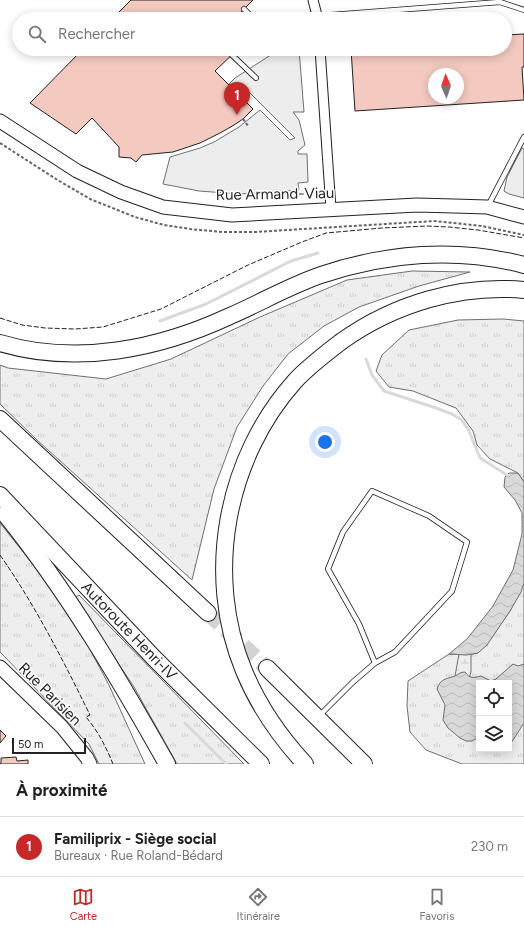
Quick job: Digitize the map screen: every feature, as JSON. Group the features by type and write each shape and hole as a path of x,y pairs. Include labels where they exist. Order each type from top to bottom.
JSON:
{"highway":[{"path":"0,343 64,354 119,351 142,347 198,330 293,286 320,276 377,260 413,256 466,255 489,257 524,265"},
{"path":"306,764 278,731 262,706 244,671 229,617 225,591 225,540 235,493 246,460 259,431 276,405 295,381 325,354 352,334 382,317 431,298 467,291 491,289 524,290"},
{"path":"0,419 208,613"},
{"name":"Autoroute Henri-IV","path":"0,494 154,658 261,764"},
{"path":"0,508 29,546 93,638 120,681 167,764"},
{"path":"267,668 364,764"}],"street":[{"path":"313,0 316,12"},
{"path":"320,56 331,209"},
{"name":"Rue Armand-Viau","path":"0,121 77,171 121,192 163,207 232,215 417,205 487,207 524,217"},
{"name":"Rue Parisien","path":"0,667 62,727 87,758 90,764"}],"lane":[{"path":"386,12 500,2 524,10"},
{"path":"244,9 247,12"},
{"path":"233,56 256,78"},
{"path":"487,207 524,137"},
{"path":"317,717 375,663 395,652 452,591 467,542 429,516 372,491 343,532 328,570 360,624 375,663"}],"path":[{"path":"243,118 249,127"}],"green space":[{"path":"412,271 470,272 419,286 359,307 324,326 288,354 263,386 237,427 214,489 192,580 37,440 0,404 0,365 8,368 106,379 171,359 260,317 347,280"},
{"path":"503,319 524,321 524,482 518,473 490,459 477,445 473,431 456,408 413,391 389,387 376,371 382,355 409,330 458,320"},
{"path":"0,523 67,607 108,683 145,764 99,764 89,744 0,652"},
{"path":"524,583 524,764 462,764 426,750 410,732 407,706 408,681 449,654 466,655 478,653 487,644 510,611"},
{"path":"79,595 244,764 177,764 134,687 75,598"},
{"path":"459,654 471,654 471,672 469,678 455,676"}],"shaded area":[{"path":"269,56 300,56 304,112 293,112 299,120 305,145 298,151 298,154 307,154 308,182 298,183 299,190 239,194 199,191 163,184 170,157 214,142 239,127 260,110 290,140 295,138 246,89 241,95 229,84 235,78"},
{"path":"522,148 524,149 524,198 504,191 507,177"}],"water":[{"path":"509,473 518,473 524,482 524,583 521,592 510,611 487,645 478,653 466,655 449,654 467,639 493,606 513,570 522,534 522,513 515,500 504,487 505,477"},
{"path":"513,664 518,666 524,664 524,723 512,741 512,680 494,680"},
{"path":"465,672 470,677 481,676 489,680 476,680 476,739 472,741 466,741 448,728 443,720 445,705 437,689 442,681 461,673"}],"building":[{"path":"131,0 253,0 241,12 119,12"},
{"path":"524,34 524,67 522,67 524,100 464,104 464,68 428,68 428,104 463,104 355,111 351,56 512,56 512,35"},
{"path":"76,56 231,56 215,71 253,109 243,119 234,125 200,143 173,152 142,155 136,162 131,158 119,157 119,147 92,118 76,134 30,103"},
{"path":"0,730 6,736 0,743"},
{"path":"16,757 17,761 28,760 28,764 0,764 1,758"}],"waterway":[{"path":"160,321 206,304 291,261 318,253"},
{"path":"366,359 372,375 384,391 436,408 452,414 462,420 469,431 480,458 507,475"},
{"path":"185,723 226,764"}],"tunnel":[{"path":"208,613 267,668"}],"fence":[{"path":"0,318 22,325 45,328 75,329 103,327 161,309 248,265 326,233 427,226 478,230 524,238"},
{"path":"0,555 25,593 48,633 90,715 86,717 108,751 113,764"}],"place":[{"name":"Familiprix - Siège social","path":"237,115"}]}
